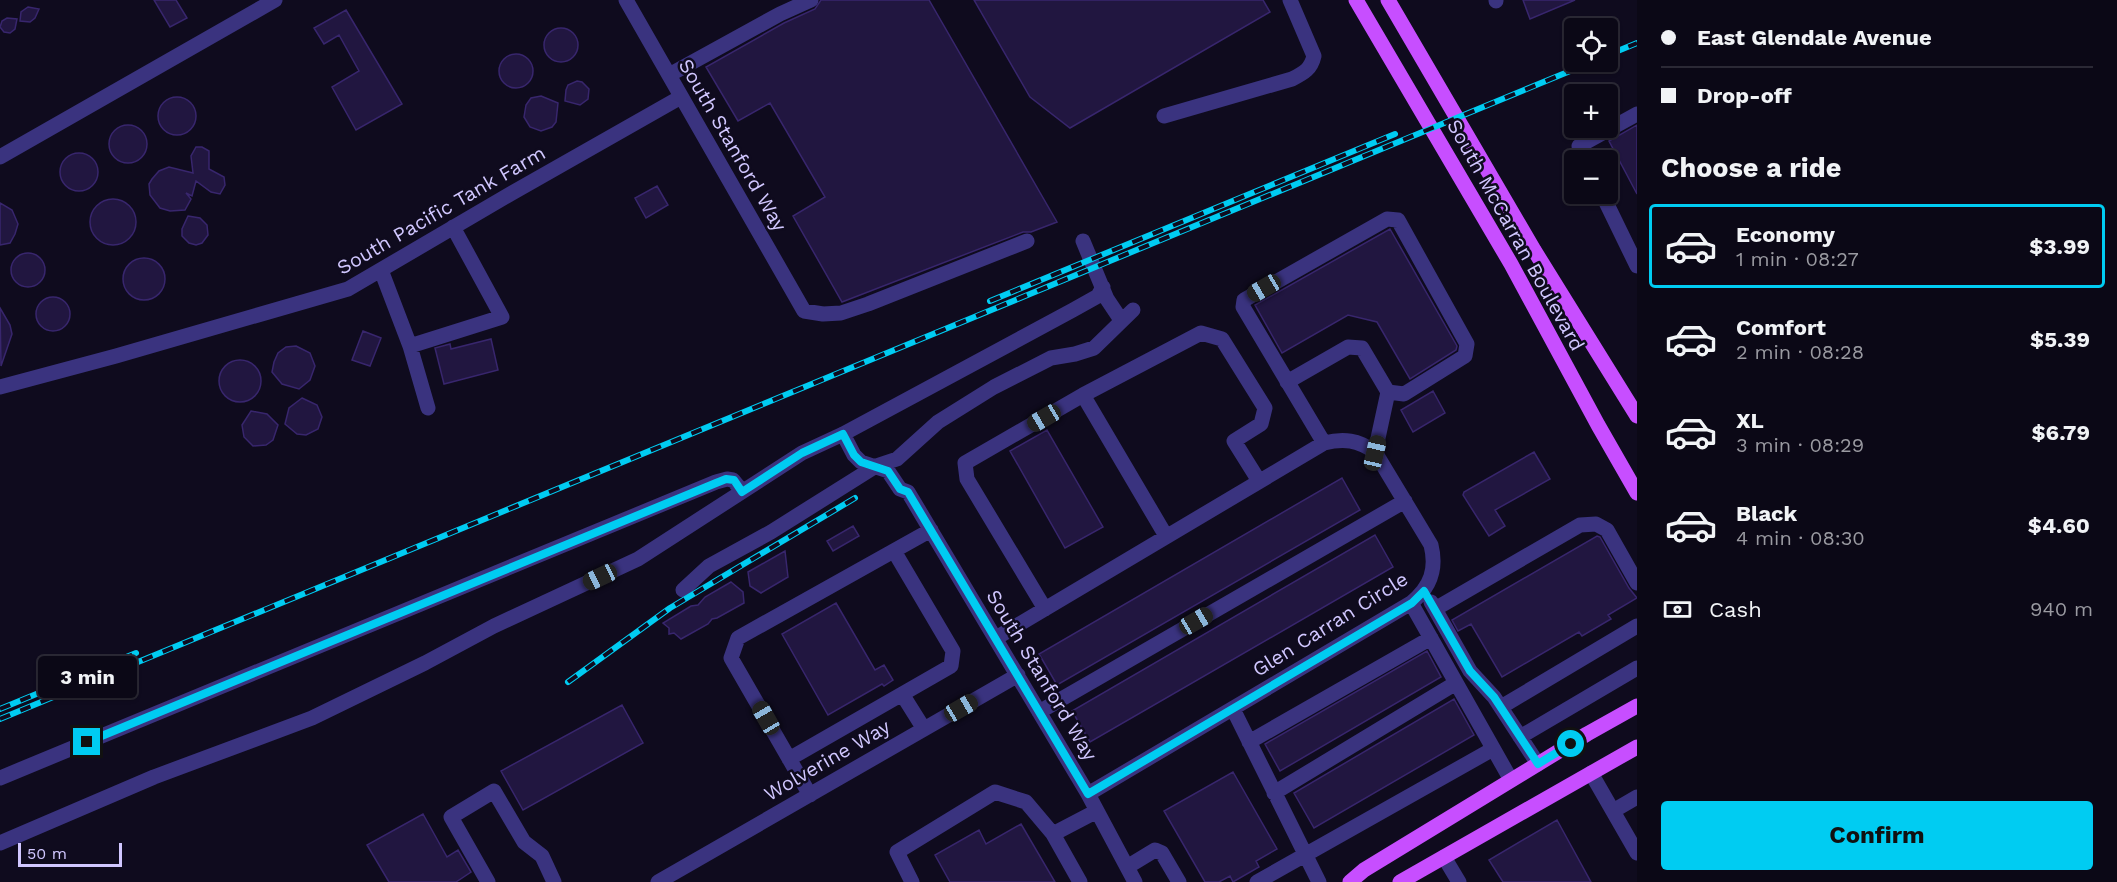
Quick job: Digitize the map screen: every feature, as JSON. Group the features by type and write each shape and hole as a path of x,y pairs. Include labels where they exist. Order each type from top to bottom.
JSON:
{"main road":[{"name":"South McCarran Boulevard","path":"1356,0 1471,196 1637,493"},
{"name":"South McCarran Boulevard","path":"1388,0 1593,347 1637,416"},
{"path":"1350,882 1364,870 1634,707"},
{"path":"1400,882 1637,747"}],"street":[{"path":"0,157 275,0"},
{"name":"South Stanford Way","path":"626,0 804,311 823,314 841,313 1028,241"},
{"path":"669,75 780,14 811,0"},
{"path":"1164,116 1293,79 1305,73 1312,64 1314,56 1290,0"},
{"name":"South Pacific Tank Farm","path":"0,387 345,290 681,97"},
{"path":"1581,150 1579,146 1637,114"},
{"path":"1607,204 1637,267"},
{"path":"1324,443 1243,307 1244,300 1387,219 1398,220 1467,344 1466,356 1414,388 1404,394 1388,392"},
{"path":"410,346 502,317 453,227"},
{"path":"1083,241 1107,299 1121,320"},
{"path":"381,270 410,346 428,408"},
{"path":"0,843 154,777 312,718 425,663 494,626 638,559 802,453 843,434 1073,310 1098,296 1103,287"},
{"path":"683,590 709,566 771,532 876,466 897,459 938,422 994,387 1051,358 1094,348 1133,310"},
{"path":"1045,609 967,479 965,463 1083,395 1201,333 1222,339 1265,408 1261,424 1234,441 1259,482"},
{"path":"996,638 1324,443 1338,439 1352,440 1375,453 1388,392 1362,348 1348,347 1287,382"},
{"path":"1083,395 1166,536"},
{"name":"South Stanford Way","path":"843,434 854,455 861,462 888,471 900,489 908,492 1088,794 1135,882"},
{"name":"Glen Carran Circle","path":"1088,794 1412,603 1424,591 1434,572 1431,544 1375,453"},
{"path":"0,778 726,479 734,480 742,492"},
{"path":"1040,712 1405,501"},
{"path":"1435,609 1580,525 1596,524 1607,530 1637,584"},
{"path":"810,795 731,658 738,638 931,530"},
{"path":"789,759 951,666 953,651 894,550"},
{"path":"1424,591 1470,671 1501,707 1538,764"},
{"path":"1412,603 1511,780"},
{"path":"1501,707 1637,626"},
{"path":"1249,742 1431,638"},
{"path":"1520,737 1637,669"},
{"name":"Wolverine Way","path":"658,882 1018,675"},
{"path":"1274,793 1456,683"},
{"path":"902,694 924,729"},
{"path":"1233,709 1319,882"},
{"path":"1257,882 1493,749"},
{"path":"1591,773 1637,853"},
{"path":"488,882 451,817 494,791 524,842 542,856 554,882"},
{"path":"912,882 897,852 995,792 1026,802 1053,834 1080,882"},
{"path":"1613,811 1637,797"},
{"path":"1053,834 1096,811"},
{"path":"1127,867 1155,850 1162,853 1179,882"},
{"path":"1444,857 1460,882"}],"building":[{"path":"154,0 176,0 187,18 170,27"},
{"path":"821,0 929,0 1057,222 1031,232 1023,232 842,302 793,216 825,197 770,103 738,121 706,67 784,23 815,9"},
{"path":"974,0 1263,0 1270,12 1070,128 1030,97"},
{"path":"1523,0 1575,0 1530,19"},
{"path":"28,7 39,9 35,18 30,22 20,21 21,12"},
{"path":"346,10 402,104 356,130 332,87 359,71 339,35 324,44 314,28"},
{"path":"7,18 17,19 15,29 10,33 4,32 0,27 2,21"},
{"path":"561,28 573,33 578,45 573,57 561,62 549,57 544,45 549,33"},
{"path":"516,54 528,59 533,71 528,83 516,88 504,83 499,71 504,59"},
{"path":"577,81 582,82 589,89 588,99 580,105 565,101 568,85"},
{"path":"541,96 558,103 556,122 552,127 541,131 530,127 524,117 526,105 531,98"},
{"path":"177,97 184,98 190,103 195,109 195,123 190,129 184,134 177,135 170,134 164,129 159,123 158,116 159,109 164,103 170,98"},
{"path":"128,125 141,131 147,144 141,157 128,163 115,157 109,144 115,131"},
{"path":"1637,125 1637,194 1618,158 1618,150 1614,150 1609,141 1618,138"},
{"path":"196,147 209,151 209,169 224,177 225,185 220,194 211,192 196,181 192,196 186,193 191,199 185,210 170,211 160,208 150,195 149,184 159,171 169,167 193,173 191,156"},
{"path":"79,153 92,159 98,172 92,185 79,191 66,185 60,172 66,159"},
{"path":"657,186 668,205 646,218 635,198"},
{"path":"113,199 129,206 136,222 129,238 113,245 97,238 90,222 97,206"},
{"path":"0,203 12,210 18,224 10,243 0,245"},
{"path":"188,216 200,218 207,225 208,235 202,243 196,245 189,243 182,236 182,229"},
{"path":"1390,229 1457,346 1456,350 1410,379 1377,322 1348,315 1282,353 1255,305"},
{"path":"28,253 40,258 45,270 40,282 28,287 16,282 11,270 16,258"},
{"path":"144,258 159,264 165,279 159,294 144,300 129,294 123,279 129,264"},
{"path":"53,297 65,302 70,314 65,326 53,331 41,326 36,314 41,302"},
{"path":"0,308 10,325 12,334 1,366"},
{"path":"363,331 381,338 370,366 352,360"},
{"path":"491,339 498,370 444,384 435,348 450,344 451,349"},
{"path":"296,346 310,353 315,366 310,380 299,389 282,384 272,372 278,353 286,347"},
{"path":"240,360 255,366 261,381 255,396 240,402 225,396 219,381 225,366"},
{"path":"1433,391 1445,413 1413,432 1401,410"},
{"path":"302,398 317,405 322,417 318,429 306,435 297,434 285,424 289,408"},
{"path":"251,411 267,414 278,425 273,440 266,445 253,446 244,437 242,425"},
{"path":"1047,430 1103,527 1065,548 1010,451"},
{"path":"1534,452 1550,479 1495,510 1505,526 1489,536 1463,495 1464,492"},
{"path":"1342,478 1360,510 1057,685 1039,654"},
{"path":"853,526 859,536 833,551 827,541"},
{"path":"1375,535 1393,567 1090,742 1072,711"},
{"path":"1597,536 1600,537 1637,598 1608,615 1611,619 1582,636 1579,632 1502,677 1471,624 1458,631 1452,620"},
{"path":"785,551 788,577 761,593 750,586 748,572"},
{"path":"731,582 743,592 744,603 712,619 708,624 681,639 674,633 669,634 669,628 663,623 691,606 698,605 705,597"},
{"path":"836,603 875,670 884,665 893,680 828,715 782,634"},
{"path":"1427,651 1441,677 1280,771 1265,744"},
{"path":"1454,699 1474,735 1314,828 1294,793"},
{"path":"622,705 643,743 523,810 501,771"},
{"path":"1233,772 1277,849 1256,861 1259,867 1233,882 1230,876 1219,882 1205,882 1164,811"},
{"path":"423,814 447,857 458,850 471,872 456,882 389,882 367,845"},
{"path":"1557,820 1591,882 1503,882 1489,860"},
{"path":"1021,824 1055,882 950,882 935,855 979,830 986,844"}],"railway":[{"path":"1618,51 1637,43"},
{"path":"0,719 1568,72"},
{"path":"990,301 1395,134"},
{"path":"568,682 670,608 855,498"},
{"path":"0,709 136,653"}],"route":[{"path":"87,742 726,479 734,480 742,492 802,453 843,434 854,455 861,462 888,471 900,489 908,492 1088,794 1412,603 1424,591 1470,671 1494,697 1538,764 1571,744"}]}
